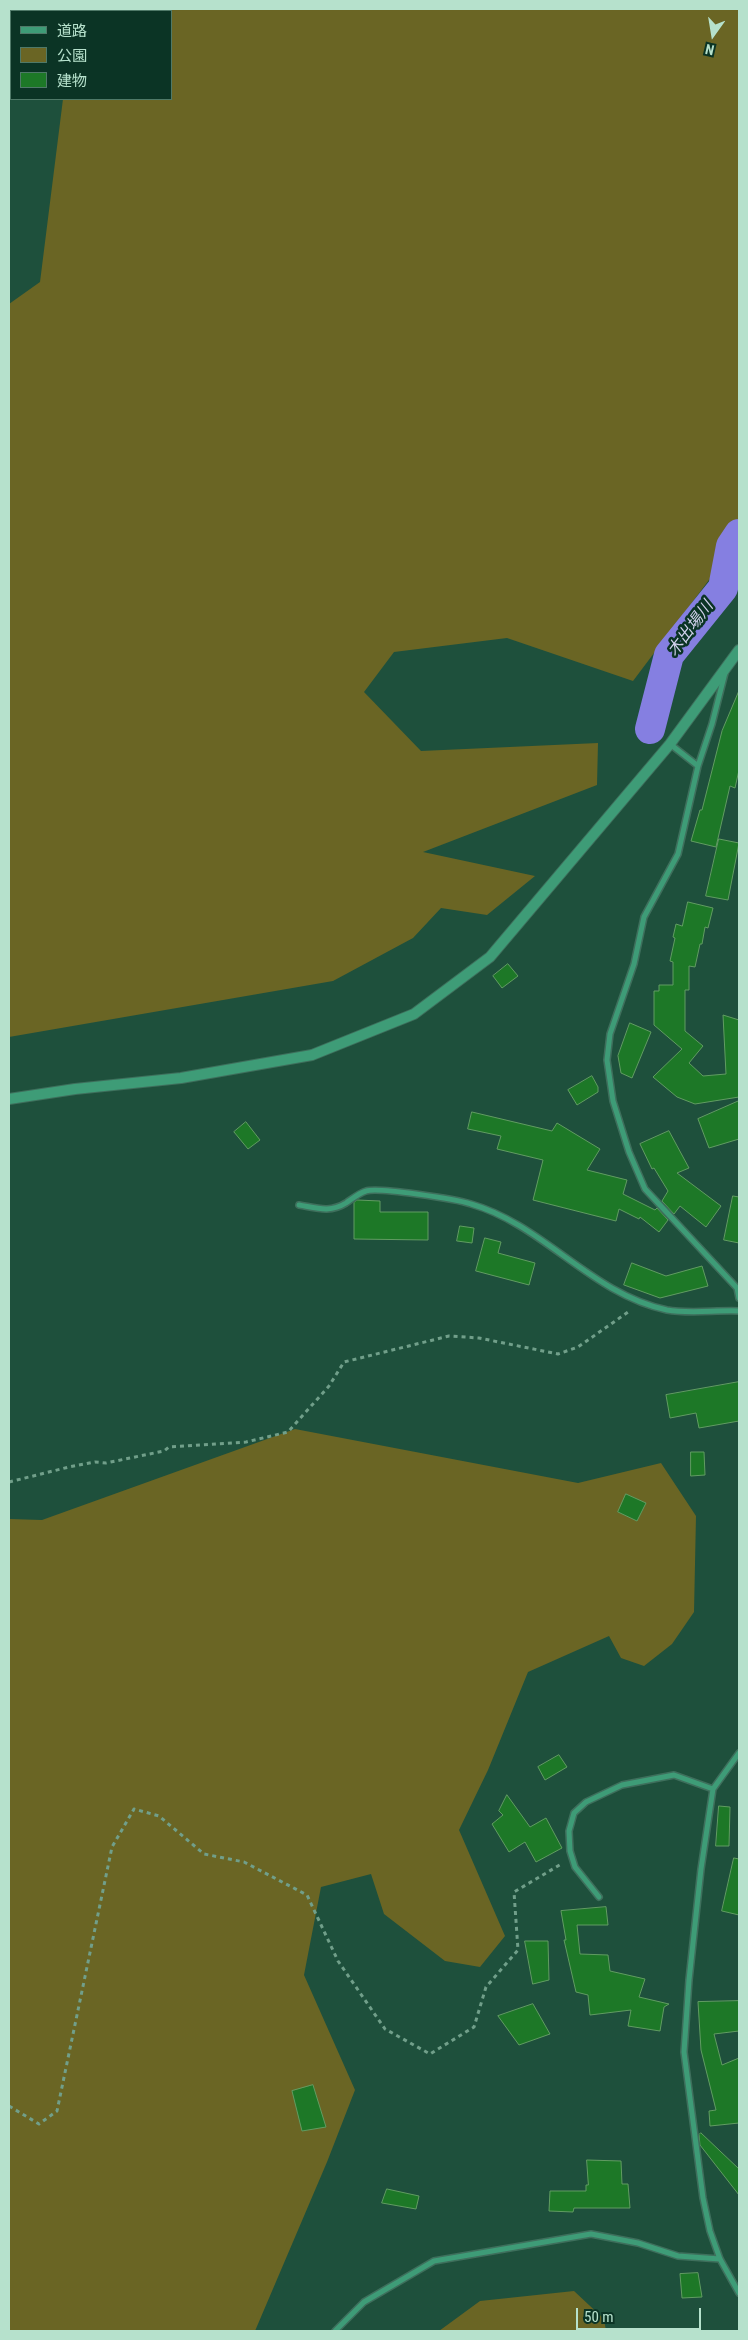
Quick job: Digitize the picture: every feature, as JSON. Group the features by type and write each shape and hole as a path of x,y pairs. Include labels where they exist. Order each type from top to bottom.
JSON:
{"street":[{"path":"9,1098 181,1078 312,1055 414,1014 490,956 670,744 726,671 739,650"},
{"path":"726,671 712,724 698,766 678,854 644,916 634,964 610,1034 607,1060 613,1101 629,1152 645,1189 737,1288 739,1298"},
{"path":"670,744 698,766"},
{"path":"299,1205 328,1210 340,1207 367,1190 435,1196 469,1203 497,1212 531,1232 608,1287 643,1303 669,1310 739,1311"},
{"path":"739,1753 713,1789 701,1869 689,1980 684,2052 703,2198 710,2231 720,2260 739,2293"},
{"path":"599,1897 576,1867 572,1858 569,1831 574,1813 586,1802 622,1785 674,1775 713,1789"},
{"path":"335,2331 364,2302 434,2261 591,2234 638,2243 678,2256 720,2260"}],"path":[{"path":"9,1482 68,1467 95,1462 106,1463 164,1451 169,1447 246,1442 288,1432 329,1386 344,1362 449,1336 479,1338 558,1354 578,1347 643,1303"},
{"path":"9,2106 39,2124 57,2111 112,1847 134,1809 159,1816 204,1854 244,1862 307,1896 338,1961 385,2029 430,2054 474,2027 486,1987 518,1950 514,1892 572,1858"}],"green space":[{"path":"739,9 739,540 633,681 507,638 394,652 364,692 421,751 598,743 597,785 423,852 535,876 487,915 441,908 413,938 333,981 9,1037 9,304 40,282 63,100 172,100 172,10 58,10"},
{"path":"295,1429 578,1483 661,1463 696,1516 694,1612 672,1644 644,1666 621,1658 609,1636 528,1672 488,1770 459,1830 505,1936 480,1967 445,1961 384,1914 371,1874 321,1887 304,1975 355,2090 327,2162 255,2331 9,2331 9,1519 42,1520"},
{"path":"574,2291 604,2319 606,2331 439,2331 480,2301"}],"building":[{"path":"739,691 739,770 735,788 730,786 716,847 691,841 700,810 702,810 722,731"},
{"path":"719,839 739,843 728,900 706,896"},
{"path":"688,902 713,908 708,928 705,927 695,967 689,966 689,990 685,990 685,1031 703,1046 689,1063 703,1076 726,1074 723,1015 739,1020 739,1097 695,1104 677,1097 653,1077 682,1049 654,1025 654,991 659,991 659,985 673,985 673,962 670,961 675,938 673,937 676,924 682,926"},
{"path":"508,964 518,976 502,988 493,976"},
{"path":"630,1023 651,1032 632,1078 621,1073 618,1056"},
{"path":"592,1076 598,1087 598,1092 577,1105 568,1090"},
{"path":"739,1101 739,1139 709,1148 698,1119"},
{"path":"472,1112 552,1131 557,1123 600,1149 587,1170 627,1180 623,1194 655,1210 657,1208 668,1220 659,1232 640,1217 639,1219 619,1209 616,1221 533,1200 543,1160 497,1149 501,1136 468,1129"},
{"path":"246,1122 260,1140 248,1149 234,1132"},
{"path":"669,1131 689,1168 677,1173 721,1206 706,1227 680,1206 674,1214 662,1201 668,1191 654,1168 652,1169 640,1144"},
{"path":"733,1196 739,1197 739,1243 724,1240"},
{"path":"357,1200 380,1201 380,1212 428,1212 428,1240 354,1239 354,1203"},
{"path":"460,1226 474,1228 472,1243 457,1241"},
{"path":"485,1238 501,1242 498,1253 535,1263 529,1285 476,1271"},
{"path":"632,1263 666,1276 702,1266 708,1286 660,1298 624,1285"},
{"path":"739,1382 739,1421 699,1428 696,1413 670,1418 666,1395"},
{"path":"691,1452 704,1452 705,1475 691,1476"},
{"path":"626,1494 646,1503 637,1521 618,1512"},
{"path":"559,1755 567,1767 545,1780 538,1767"},
{"path":"507,1795 530,1827 546,1818 562,1848 536,1862 525,1842 509,1852 492,1824 503,1815 499,1811"},
{"path":"719,1806 730,1807 729,1846 716,1846"},
{"path":"734,1858 739,1859 739,1915 722,1911"},
{"path":"606,1907 608,1925 577,1925 580,1954 608,1955 610,1971 645,1979 639,1997 669,2004 664,2007 660,2031 628,2026 631,2010 590,2015 588,1995 576,1992 564,1940 566,1940 561,1911"},
{"path":"525,1941 548,1941 549,1980 533,1984"},
{"path":"739,2001 739,2031 714,2034 722,2065 739,2058 739,2123 710,2126 709,2111 716,2110 701,2050 698,2002"},
{"path":"533,2004 550,2034 519,2045 498,2016"},
{"path":"313,2085 326,2127 302,2131 292,2091"},
{"path":"701,2133 739,2169 739,2195 700,2145 699,2135"},
{"path":"587,2160 621,2161 622,2184 628,2184 630,2208 574,2208 573,2212 549,2211 550,2191 586,2191 586,2185 588,2185"},
{"path":"387,2189 419,2196 416,2209 382,2203"},
{"path":"698,2273 702,2297 682,2298 680,2274"}],"waterway":[{"name":"木出場川","path":"650,729 669,655 723,588 731,546 739,534"}]}
